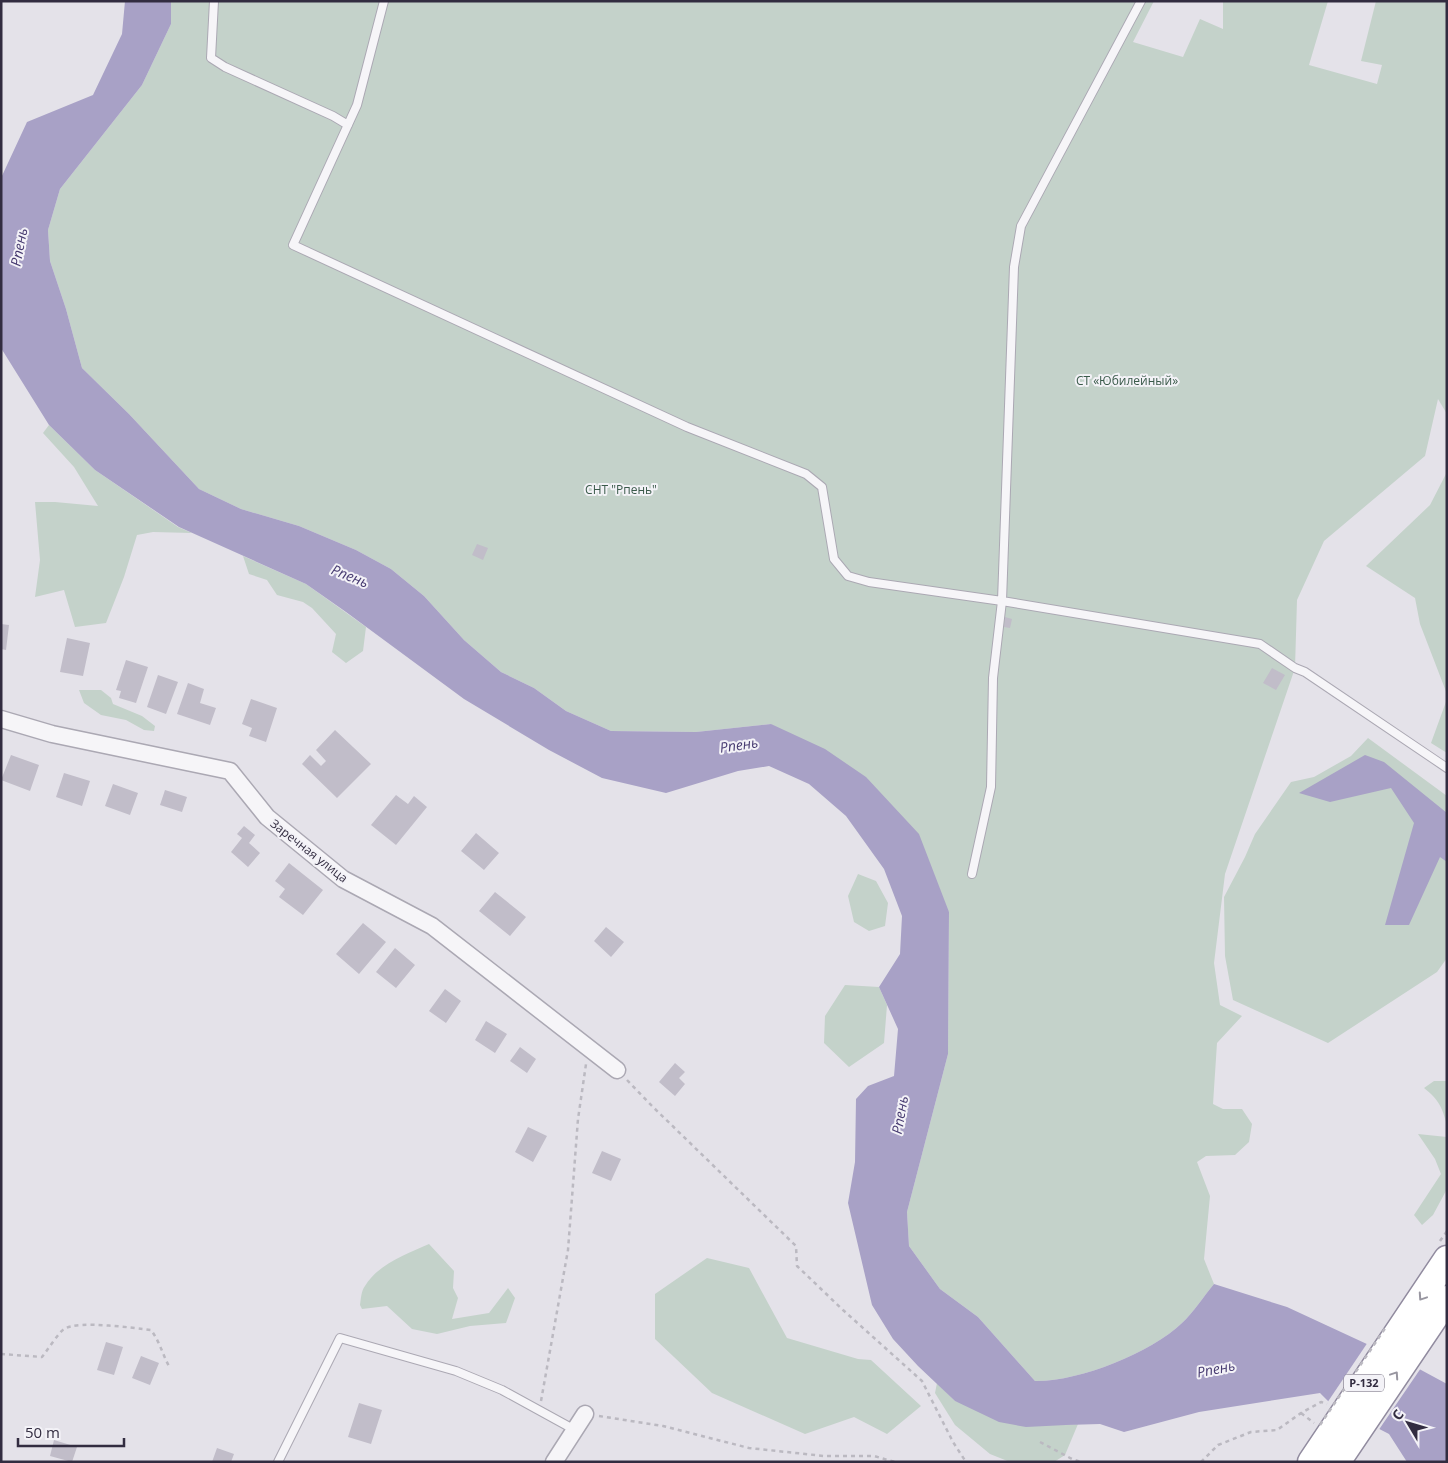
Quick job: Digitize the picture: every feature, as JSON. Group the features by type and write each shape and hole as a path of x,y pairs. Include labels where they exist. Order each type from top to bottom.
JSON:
{"highway":[{"name":"Р-132","path":"1311,1462 1399,1336 1447,1260"},
{"name":"Р-132","path":"1399,1336 1447,1299"}],"street":[{"name":"Заречная улица","path":"1,719 52,734 230,771 267,817 343,879 432,926 617,1070"},
{"path":"554,1462 585,1414"}],"lane":[{"path":"214,1 211,58 225,67 333,116 348,125"},
{"path":"384,1 357,106 293,245 687,427 806,474 822,487 834,559 848,576 868,582 1002,601 1260,644 1295,668 1305,672 1447,768"},
{"path":"972,874 991,787 993,678 1002,601 1014,267 1021,226 1141,1"},
{"path":"278,1462 340,1338 456,1371 502,1390 575,1430"}],"path":[{"path":"537,1409 541,1401 568,1250 578,1118 588,1046"},
{"path":"617,1070 796,1246 797,1266 922,1382 953,1442 966,1462"},
{"path":"1,1354 42,1357 63,1329 76,1325 132,1327 151,1330 158,1339 170,1368"},
{"path":"1332,1433 1399,1336"},
{"path":"1201,1462 1218,1445 1251,1432 1277,1430 1301,1413 1322,1402 1332,1433"},
{"path":"1301,1413 1332,1433"},
{"path":"585,1414 663,1426 749,1448 824,1456 874,1456 895,1462"},
{"path":"1040,1442 1081,1462"}],"green space":[{"name":"СТ «Юбилейный»","path":"171,1 1154,1 1133,42 1183,57 1200,19 1223,29 1223,1 1328,1 1309,65 1377,84 1382,65 1361,61 1376,1 1447,1 1447,414 1438,399 1425,456 1324,541 1297,600 1295,668 1225,874 1214,963 1220,1005 1242,1016 1217,1043 1213,1104 1223,1109 1242,1109 1252,1124 1249,1142 1235,1155 1206,1156 1197,1162 1210,1196 1204,1259 1214,1284 1186,1319 1169,1334 1152,1345 1113,1364 1072,1377 1035,1381 978,1317 940,1289 909,1246 907,1212 948,1054 949,912 771,724 696,732 611,731 566,711 534,688 501,672 464,640 424,596 391,569 356,550 299,526 241,509 199,489 129,414 82,368 66,309 50,261 48,230 60,189 142,85 171,24"},
{"path":"49,425 95,470 178,527 192,533 153,532 137,535 124,577 106,623 75,627 64,590 35,597 40,560 35,502 98,506 74,467 43,433"},
{"path":"1447,472 1447,694 1420,624 1415,598 1366,566 1430,505"},
{"path":"243,556 306,584 366,627 363,651 346,663 332,652 336,634 312,608 303,602 277,595 267,580 249,574"},
{"path":"79,690 101,690 111,698 113,704 142,716 155,726 154,731 144,730 126,720 101,715 84,703"},
{"path":"1447,699 1447,753 1431,743"},
{"path":"1368,738 1447,796 1447,958 1437,972 1328,1043 1233,1000 1225,956 1224,897 1255,834 1291,782 1314,777 1351,756"},
{"path":"858,874 876,881 888,903 885,926 869,931 854,922 848,896"},
{"path":"845,985 879,987 887,1005 884,1043 849,1067 824,1043 825,1016"},
{"path":"1434,1081 1447,1081 1447,1125 1439,1104 1424,1088"},
{"path":"1418,1134 1447,1137 1447,1189 1433,1215 1422,1225 1414,1215 1441,1174 1435,1159"},
{"path":"429,1244 454,1271 453,1288 458,1298 452,1319 489,1313 508,1288 515,1298 506,1323 470,1326 437,1334 412,1329 387,1306 362,1309 360,1305 363,1290 377,1272 394,1260"},
{"path":"707,1258 749,1268 787,1338 858,1359 871,1360 921,1406 887,1434 854,1417 805,1434 712,1393 655,1339 655,1294"},
{"path":"937,1383 955,1401 1066,1425 1078,1424 1065,1455 1054,1462 1010,1462 990,1454 955,1425 935,1393"}],"water":[{"name":"Рпень","path":"125,1 171,1 171,24 142,85 60,189 48,230 50,261 66,309 82,368 129,414 199,489 241,509 299,526 356,550 391,569 424,596 464,640 501,672 534,688 566,711 611,731 696,732 771,724 825,749 866,777 919,834 949,912 948,1054 907,1212 909,1246 940,1289 978,1317 1035,1381 1072,1377 1092,1371 1113,1364 1152,1345 1182,1323 1214,1284 1287,1307 1410,1364 1447,1384 1447,1462 1407,1462 1389,1434 1331,1404 1320,1393 1199,1412 1124,1432 1100,1424 1026,1427 999,1422 955,1401 893,1339 872,1305 848,1203 855,1162 856,1099 868,1086 894,1076 898,1029 879,987 900,954 902,916 884,869 846,816 809,784 769,766 738,771 666,793 602,778 549,750 464,699 306,584 179,527 95,470 49,425 1,348 1,178 27,122 93,95 122,34"},
{"path":"1365,755 1384,762 1447,813 1447,862 1440,857 1409,925 1385,925 1414,823 1391,788 1330,802 1299,793"}],"pier":[{"path":"1368,1342 1421,1368 1378,1431 1327,1403"}],"building":[{"path":"477,544 488,548 483,560 472,555"},
{"path":"1005,617 1012,619 1010,628 1004,627"},
{"path":"1,624 9,625 6,650 1,649"},
{"path":"67,638 90,643 83,676 60,672"},
{"path":"126,660 148,667 136,703 119,698 121,691 116,690"},
{"path":"1272,668 1285,675 1276,690 1263,683"},
{"path":"158,675 178,682 166,714 147,707"},
{"path":"188,683 204,689 200,703 216,708 210,725 177,714"},
{"path":"251,699 277,708 266,742 249,736 252,728 242,724"},
{"path":"335,730 371,764 337,798 302,764 310,755 321,766 326,761 316,750"},
{"path":"11,755 39,765 30,791 1,780"},
{"path":"64,773 90,781 82,806 56,797"},
{"path":"113,784 138,793 130,815 105,806"},
{"path":"165,790 187,797 182,812 160,805"},
{"path":"396,795 408,804 414,796 427,807 396,845 371,825"},
{"path":"244,826 255,835 249,843 260,853 248,867 231,852 242,838 237,834"},
{"path":"476,833 499,853 484,870 461,851"},
{"path":"289,863 323,890 303,915 279,897 285,889 275,881"},
{"path":"495,892 526,917 510,936 479,911"},
{"path":"363,923 386,942 359,974 336,954"},
{"path":"606,927 624,942 611,957 594,941"},
{"path":"395,948 415,965 396,988 376,972"},
{"path":"445,989 461,1001 446,1023 429,1011"},
{"path":"486,1021 507,1034 495,1053 475,1040"},
{"path":"520,1047 536,1059 527,1073 510,1061"},
{"path":"675,1063 685,1072 679,1078 685,1084 675,1096 659,1082"},
{"path":"528,1127 547,1136 533,1162 515,1152"},
{"path":"602,1151 621,1159 611,1181 592,1173"},
{"path":"106,1342 123,1347 114,1375 97,1370"},
{"path":"141,1356 159,1363 150,1385 132,1378"},
{"path":"359,1403 382,1410 371,1444 348,1437"},
{"path":"54,1440 77,1447 72,1462 50,1456"},
{"path":"217,1448 234,1454 231,1462 212,1462"}],"park label":[{"name":"СНТ \"Рпень\"","path":"621,490"}]}
